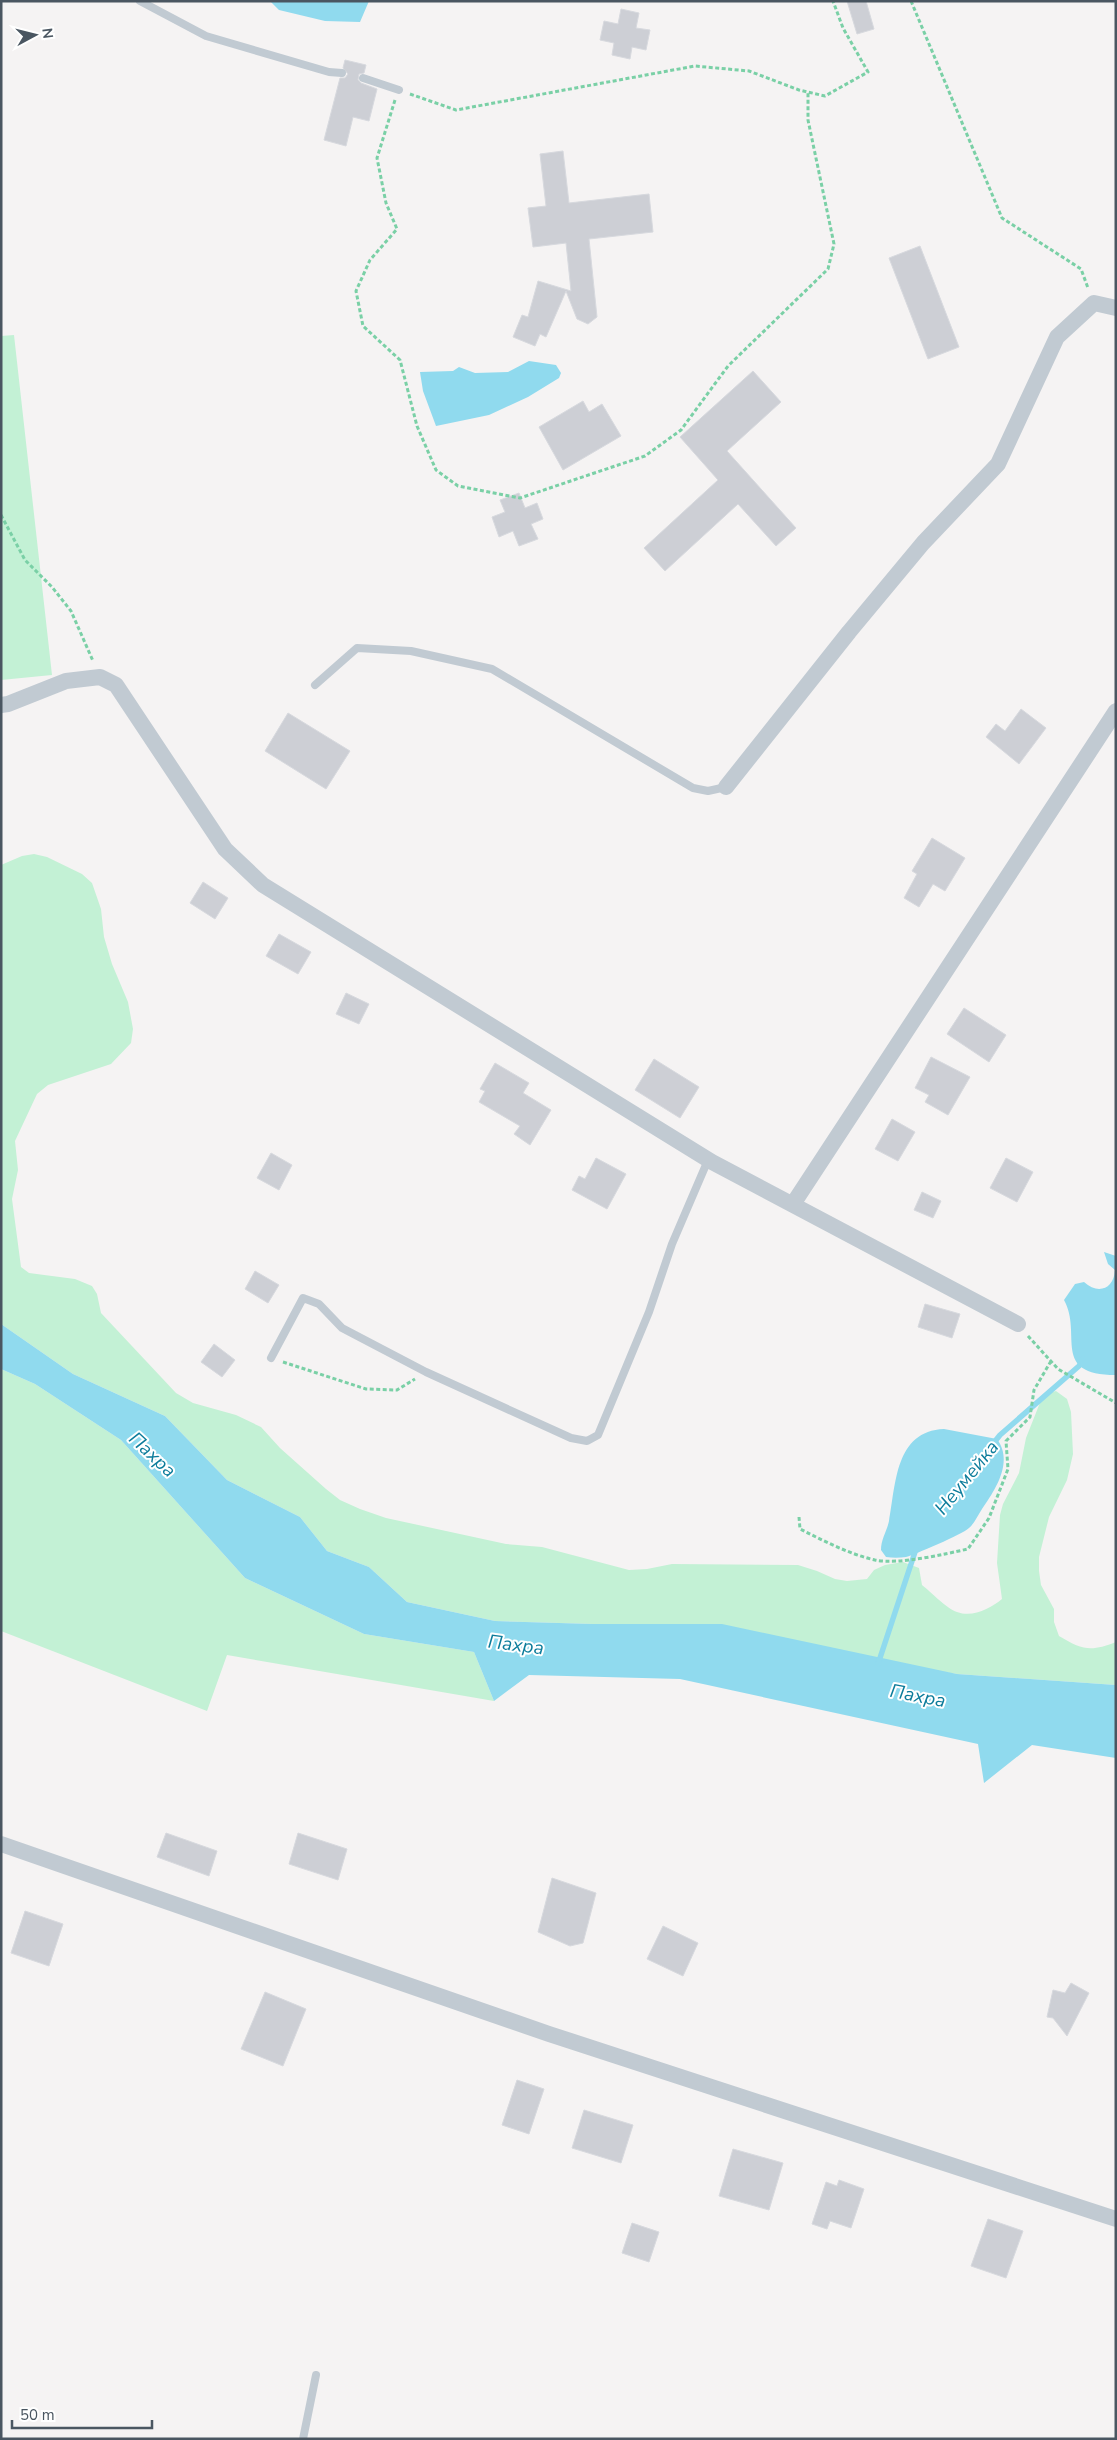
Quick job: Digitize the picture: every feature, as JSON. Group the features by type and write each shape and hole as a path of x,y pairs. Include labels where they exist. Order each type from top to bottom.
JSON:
{"street":[{"path":"726,787 923,543 998,464 1057,337 1094,303 1116,308"},
{"path":"1,705 66,681 100,677 116,685 225,849 263,885 708,1160 1018,1324"},
{"path":"793,1204 1116,711"},
{"path":"1,1844 549,2034 1116,2218"}],"lane":[{"path":"140,1 206,36 329,72 342,73"},
{"path":"363,78 399,90"},
{"path":"315,685 356,648 411,651 492,669 693,788 708,791 726,787"},
{"path":"271,1358 303,1298 319,1304 342,1328 426,1372 570,1438 587,1441 598,1435 649,1312 672,1244 708,1160"},
{"path":"303,2439 316,2374"}],"path":[{"path":"808,92 808,120 834,244 828,269 728,366 681,430 645,456 520,498 458,486 436,470 417,426 400,360 363,326 356,291 370,260 396,229 386,204 377,158 399,90 456,110 695,66 749,71 808,92 825,96 868,72 843,28 833,1"},
{"path":"911,1 1002,218 1081,269 1094,303"},
{"path":"1,515 24,560 52,587 71,611 100,677"},
{"path":"1018,1324 1058,1369 1116,1403"},
{"path":"271,1358 366,1389 397,1390 426,1372"},
{"path":"799,1517 800,1529 834,1546 877,1561 939,1556 968,1549 989,1518 1008,1469 1006,1441 1030,1417 1034,1390 1051,1361"}],"green space":[{"path":"14,335 52,675 1,680 1,336"},
{"path":"34,854 47,857 82,874 92,883 101,909 104,937 112,964 128,1002 133,1029 131,1043 111,1064 48,1085 37,1094 15,1141 18,1170 12,1199 21,1267 29,1273 75,1279 92,1286 97,1294 101,1313 176,1393 193,1403 236,1415 261,1427 280,1448 340,1500 386,1518 506,1544 542,1547 629,1570 672,1564 798,1565 835,1579 847,1581 867,1579 874,1570 885,1565 903,1562 919,1568 922,1585 944,1604 957,1612 969,1614 987,1609 1002,1599 997,1563 1000,1515 1003,1504 1019,1473 1026,1438 1043,1395 1056,1391 1067,1399 1071,1412 1073,1454 1067,1480 1049,1517 1039,1557 1041,1585 1054,1609 1054,1622 1059,1636 1087,1648 1100,1647 1116,1642 1116,1685 957,1674 593,1624 495,1621 407,1602 369,1567 327,1551 300,1517 227,1480 165,1416 73,1374 1,1324 1,865 22,856"},
{"path":"1,1369 35,1384 121,1440 245,1578 364,1634 474,1652 494,1701 227,1655 207,1711 1,1631"}],"water":[{"path":"270,1 369,1 360,22 325,21 279,10"},
{"path":"529,361 556,365 561,373 559,378 528,397 489,415 436,426 423,391 420,372 453,371 459,367 475,373 508,372"},
{"path":"1104,1252 1116,1256 1116,1375 1096,1373 1083,1368 1076,1360 1072,1350 1069,1313 1064,1300 1075,1284 1084,1282 1089,1286 1100,1289 1112,1282 1115,1270 1108,1264"},
{"name":"Пахра","path":"1,1324 73,1374 165,1416 227,1480 300,1517 327,1551 369,1567 407,1602 495,1621 593,1624 722,1624 957,1674 1116,1685 1116,1758 1032,1745 984,1783 978,1744 680,1679 529,1675 494,1701 474,1652 364,1634 245,1578 121,1440 35,1384 1,1369"},
{"path":"944,1429 997,1439 1004,1457 1001,1476 997,1485 974,1522 965,1531 906,1557 886,1557 881,1550 881,1546 889,1521 901,1462 907,1449 916,1439 928,1432"}],"building":[{"path":"847,1 866,1 874,29 857,34"},
{"path":"621,9 639,13 636,28 650,30 646,50 632,47 630,59 612,55 614,43 600,40 604,21 618,24"},
{"path":"345,60 366,65 364,73 359,74 358,80 377,89 369,121 353,117 346,146 324,140 340,78 345,78 348,74 343,68"},
{"path":"563,151 569,203 649,194 653,232 589,239 597,317 588,324 577,319 566,291 546,337 540,334 535,346 513,337 522,315 528,317 538,281 571,291 566,243 533,247 528,208 546,206 540,154"},
{"path":"920,246 959,347 928,359 889,258"},
{"path":"753,371 781,402 727,451 796,528 776,546 738,504 665,571 644,548 718,480 680,437"},
{"path":"583,401 589,412 602,404 621,436 563,470 539,427"},
{"path":"519,493 525,508 537,503 543,519 531,524 538,539 519,546 513,531 499,537 492,517 505,512 500,500"},
{"path":"1021,709 1046,728 1019,764 986,737 996,724 1005,731"},
{"path":"288,713 350,751 326,789 265,751"},
{"path":"932,838 965,858 945,891 933,884 919,907 904,898 917,874 912,871"},
{"path":"203,882 228,898 215,919 190,903"},
{"path":"279,934 311,952 298,974 266,956"},
{"path":"346,993 369,1004 359,1024 336,1014"},
{"path":"964,1008 1006,1035 989,1062 947,1034"},
{"path":"931,1057 970,1077 948,1115 925,1102 929,1095 915,1088"},
{"path":"654,1059 699,1087 680,1118 635,1090"},
{"path":"495,1063 529,1083 523,1093 551,1110 530,1145 514,1134 520,1126 479,1102 485,1091 480,1089"},
{"path":"892,1119 915,1132 898,1161 875,1149"},
{"path":"271,1153 292,1165 279,1190 257,1178"},
{"path":"596,1158 626,1174 607,1209 572,1190 579,1176 585,1179"},
{"path":"1006,1158 1033,1172 1017,1202 990,1188"},
{"path":"922,1192 941,1201 933,1218 914,1210"},
{"path":"255,1271 279,1285 268,1303 245,1289"},
{"path":"925,1304 960,1314 952,1338 918,1327"},
{"path":"214,1344 235,1360 222,1377 201,1362"},
{"path":"166,1833 217,1851 209,1876 157,1857"},
{"path":"298,1833 347,1849 338,1880 289,1864"},
{"path":"552,1878 596,1893 583,1943 570,1946 538,1932"},
{"path":"25,1911 63,1924 49,1966 11,1953"},
{"path":"663,1926 698,1943 683,1976 647,1959"},
{"path":"1071,1983 1089,1993 1067,2036 1053,2018 1047,2017 1053,1990 1065,1993"},
{"path":"265,1992 306,2009 283,2066 241,2049"},
{"path":"517,2080 544,2089 529,2134 502,2125"},
{"path":"584,2110 633,2125 621,2163 572,2148"},
{"path":"733,2149 783,2163 769,2210 719,2196"},
{"path":"839,2180 864,2189 851,2228 830,2221 827,2229 812,2224 826,2182 837,2186"},
{"path":"988,2219 1023,2231 1006,2278 971,2266"},
{"path":"632,2223 659,2232 649,2262 622,2253"}],"waterway":[{"name":"Неумейка","path":"992,1445 1000,1435 1079,1366 1083,1359"},
{"name":"Неумейка","path":"878,1664 916,1549"}]}
